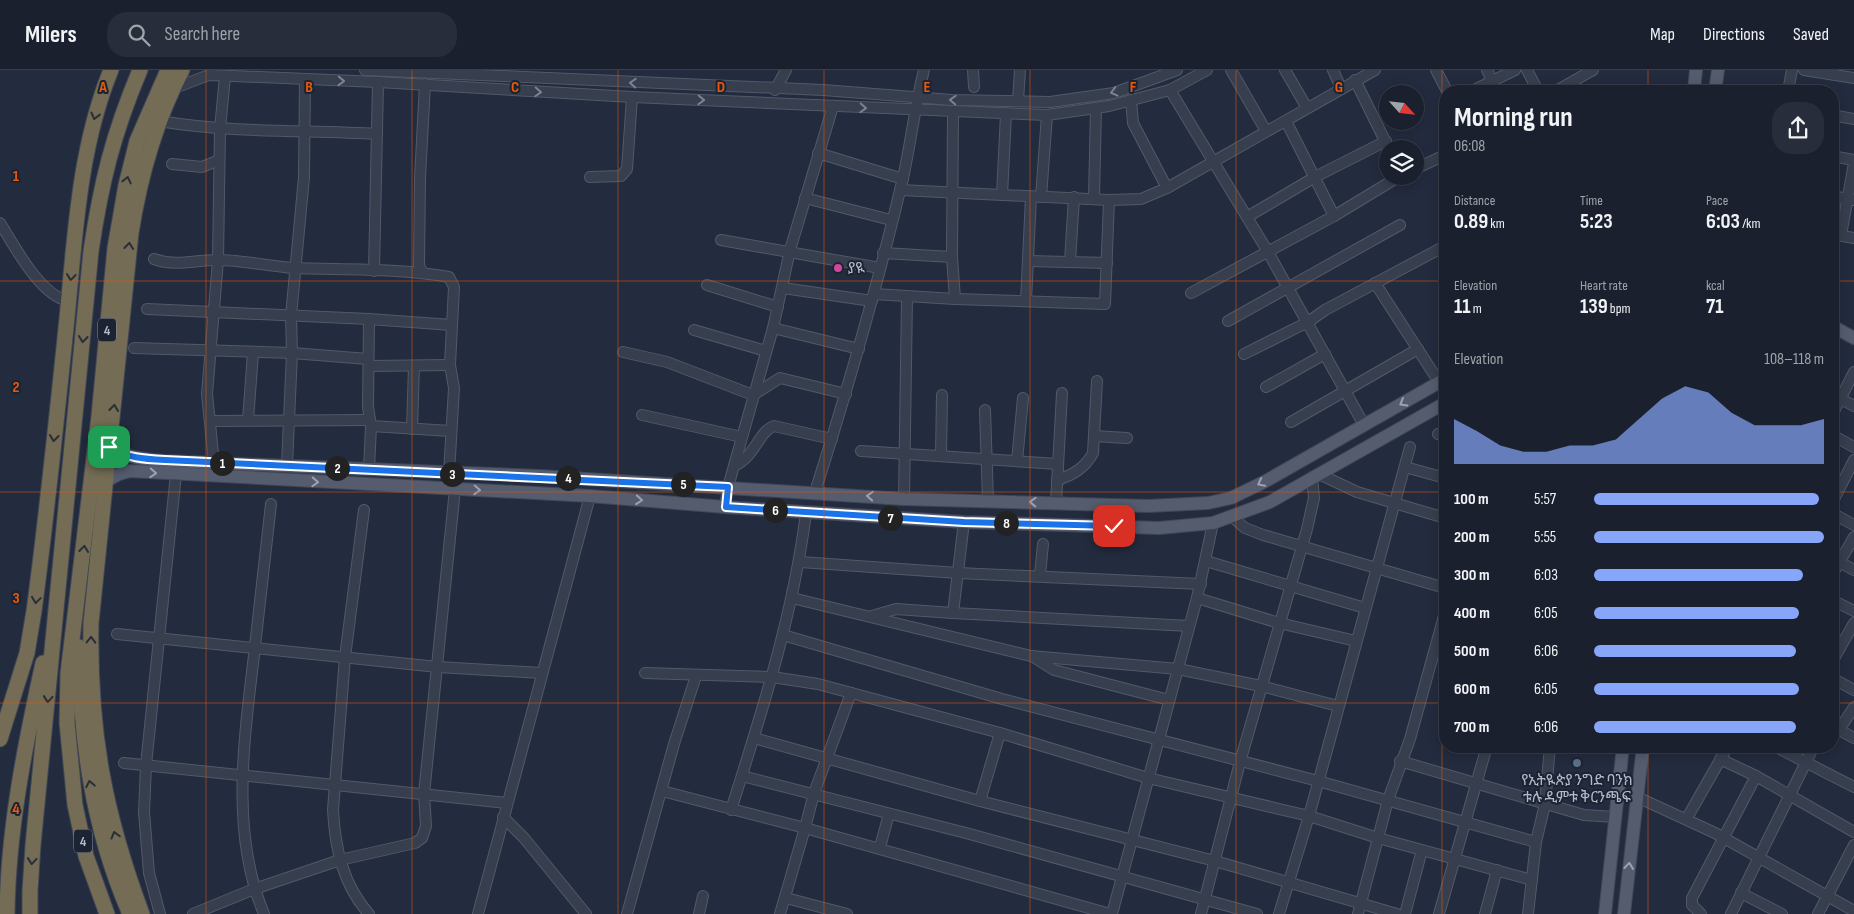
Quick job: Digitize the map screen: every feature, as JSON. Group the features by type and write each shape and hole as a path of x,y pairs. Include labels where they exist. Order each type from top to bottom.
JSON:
{"highway":[{"path":"0,739 27,653 34,612 77,217 88,145 101,94 111,70"},
{"name":"4","path":"6,914 7,888 28,732 57,598 91,251 99,194 120,119 140,70"},
{"name":"4","path":"107,914 86,856 75,805 67,723 68,673 79,598 115,248 126,185 137,141 168,70"},
{"path":"142,914 121,859 98,762 90,671 91,622 131,233 137,194 148,152 159,121 182,70"},
{"path":"30,914 32,860 57,598"},
{"path":"79,598 80,680 86,760 106,850 130,914"}],"main road":[{"path":"1695,85 1696,70"},
{"path":"1716,85 1718,70"},
{"path":"1839,330 1854,338"},
{"path":"109,447 121,454 134,458 214,463 449,474 539,476 904,499 1148,506 1208,503 1231,498 1264,482 1439,382"},
{"path":"106,481 119,474 130,472 176,474 590,496 726,507 964,522 1159,528 1213,523 1270,502 1439,406"},
{"path":"1605,914 1622,753"},
{"path":"1624,914 1642,753"}],"street":[{"path":"365,70 776,90 823,90 920,98 1018,102 1050,102 1114,93 1158,74 1177,70"},
{"path":"776,90 786,70"},
{"path":"815,492 860,349 891,220 903,179 924,70"},
{"path":"973,70 974,87"},
{"path":"1018,102 1020,70"},
{"path":"172,89 209,76 225,76 425,84 632,97 917,111 1047,115 1096,108 1170,90 1207,70"},
{"path":"1231,70 1266,130"},
{"path":"1285,70 1307,108"},
{"path":"1333,70 1341,88"},
{"path":"900,190 1109,200 1141,199 1167,188 1266,130 1286,121 1375,70"},
{"path":"1436,70 1444,85"},
{"path":"1486,70 1492,81"},
{"path":"1484,85 1515,70"},
{"path":"1527,70 1535,85"},
{"path":"1567,85 1593,70"},
{"path":"1789,85 1792,70"},
{"path":"1804,70 1854,78"},
{"path":"214,463 207,394 218,260 221,175 219,160 220,129 225,76"},
{"path":"287,465 291,419 291,316 297,268 306,130 305,79"},
{"path":"1356,80 1385,140"},
{"path":"374,271 378,82"},
{"path":"422,272 419,265 419,213 425,84"},
{"path":"1170,90 1268,252 1364,424"},
{"path":"590,177 621,176 625,174 632,97"},
{"path":"1131,100 1133,124 1167,188"},
{"path":"726,507 728,487 773,328 790,250 833,106"},
{"path":"1094,198 1096,108"},
{"path":"953,112 952,257 955,299"},
{"path":"1002,195 1006,114"},
{"path":"1026,301 1036,197 1047,115"},
{"path":"1839,116 1854,119"},
{"path":"159,121 220,129 306,130 377,134"},
{"path":"1286,121 1334,216"},
{"path":"1247,217 1314,177 1379,149"},
{"path":"818,153 903,179"},
{"path":"1839,158 1854,161 1851,200 1839,230"},
{"path":"172,164 202,167 219,160"},
{"path":"1424,166 1439,161"},
{"path":"1191,293 1334,216 1385,185"},
{"path":"1070,262 1074,197"},
{"path":"806,198 891,220"},
{"path":"783,288 873,297 1105,304 1109,200"},
{"path":"0,223 41,283 58,299 68,301"},
{"path":"1228,321 1400,226"},
{"path":"1839,235 1854,238"},
{"path":"722,240 790,250 880,268"},
{"path":"1244,354 1308,322 1325,310 1439,249"},
{"path":"884,253 952,257"},
{"path":"154,259 167,264 180,265 218,260 297,268 422,272 449,277 454,287 450,365 454,388 449,474"},
{"path":"1029,261 1107,263"},
{"path":"1375,283 1418,349 1439,376"},
{"path":"707,285 778,307"},
{"path":"904,499 907,297"},
{"path":"147,309 369,319 452,325"},
{"path":"369,319 369,469"},
{"path":"773,328 860,349"},
{"path":"694,330 766,351"},
{"path":"134,348 211,352 292,353 369,363 414,366 450,365"},
{"path":"1291,422 1418,349"},
{"path":"623,352 667,362 753,395"},
{"path":"248,420 253,353"},
{"path":"1266,387 1326,354"},
{"path":"412,428 414,366"},
{"path":"1839,392 1854,372"},
{"path":"753,395 780,378 846,394"},
{"path":"1057,480 1072,475 1087,462 1093,453 1098,381"},
{"path":"1056,503 1062,393"},
{"path":"941,455 942,395"},
{"path":"1017,460 1023,398"},
{"path":"1839,398 1854,406"},
{"path":"985,410 988,501"},
{"path":"642,415 742,437"},
{"path":"211,421 291,419 370,423 451,431"},
{"path":"734,466 749,457 766,430 774,426 832,439"},
{"path":"1094,436 1127,438"},
{"path":"1839,439 1854,447"},
{"path":"1279,914 1309,816 1410,447"},
{"path":"861,451 1058,464"},
{"path":"1839,489 1854,460"},
{"path":"1405,467 1439,476"},
{"path":"160,914 148,865 144,812 146,765 176,474"},
{"path":"1201,914 1240,762 1301,548 1314,498 1316,476 1357,492 1439,516"},
{"path":"193,914 254,889 340,860 414,843 422,838 426,826 424,794 456,489"},
{"path":"478,914 590,496"},
{"path":"264,914 254,889 246,854 242,814 243,775 271,504"},
{"path":"364,510 345,657 333,785 334,836 340,860 350,889 369,914"},
{"path":"731,810 754,738 783,635 800,562 806,512"},
{"path":"1232,517 1251,531 1301,548 1439,586"},
{"path":"1839,517 1854,526"},
{"path":"952,613 964,522"},
{"path":"662,791 880,848 953,871 1111,914 1133,839 1197,598 1213,523"},
{"path":"1839,556 1854,537"},
{"path":"1040,575 1043,544"},
{"path":"1206,561 1290,584 1365,608"},
{"path":"800,562 958,573 1040,575 1200,584"},
{"path":"1839,562 1854,570"},
{"path":"792,598 1031,656 1178,669 1261,686 1338,706"},
{"path":"1197,598 1279,623 1356,641"},
{"path":"1839,604 1854,611"},
{"path":"871,617 896,609 1189,626"},
{"path":"1839,650 1854,623"},
{"path":"118,634 438,667 542,673"},
{"path":"1359,909 1388,800 1400,761 1410,739 1439,634"},
{"path":"783,635 1002,699 1465,820 1536,842"},
{"path":"1031,656 1054,670 1170,700"},
{"path":"645,673 772,677 818,684 1000,734 1148,778 1309,816 1378,838 1532,880"},
{"path":"627,914 674,744 696,676"},
{"path":"1839,682 1854,690"},
{"path":"780,914 814,793 851,693"},
{"path":"1839,724 1854,706"},
{"path":"1839,730 1854,738"},
{"path":"980,801 1000,734"},
{"path":"754,738 980,801 1214,861 1288,882 1359,909 1397,914"},
{"path":"1439,914 1485,753"},
{"path":"1528,914 1536,842 1545,804 1549,753"},
{"path":"1687,818 1724,753"},
{"path":"1787,753 1854,787"},
{"path":"1731,914 1811,753"},
{"path":"1720,759 1756,776 1854,832"},
{"path":"1400,761 1441,775 1476,783 1591,817 1615,817"},
{"path":"124,762 507,803"},
{"path":"742,776 814,793 1257,914"},
{"path":"1701,914 1692,905 1692,898 1756,776"},
{"path":"1637,797 1687,818 1854,911"},
{"path":"880,848 889,814"},
{"path":"503,817 524,838 586,914"},
{"path":"1818,914 1854,845"},
{"path":"1405,914 1422,850"},
{"path":"1485,914 1497,870"},
{"path":"1741,893 1782,914"},
{"path":"699,914 703,896"},
{"path":"786,898 847,914"}],"place":[{"name":"ያዪ","path":"838,268"},
{"name":"የኢትዪጵያ ንግድ ባንክ ቱሉ ዲምቱ ቅርንጫፍ","path":"1577,763"}],"route":[{"path":"109,447 121,454 134,458 449,474 539,476 728,487 726,507 964,522 1114,526"}]}
